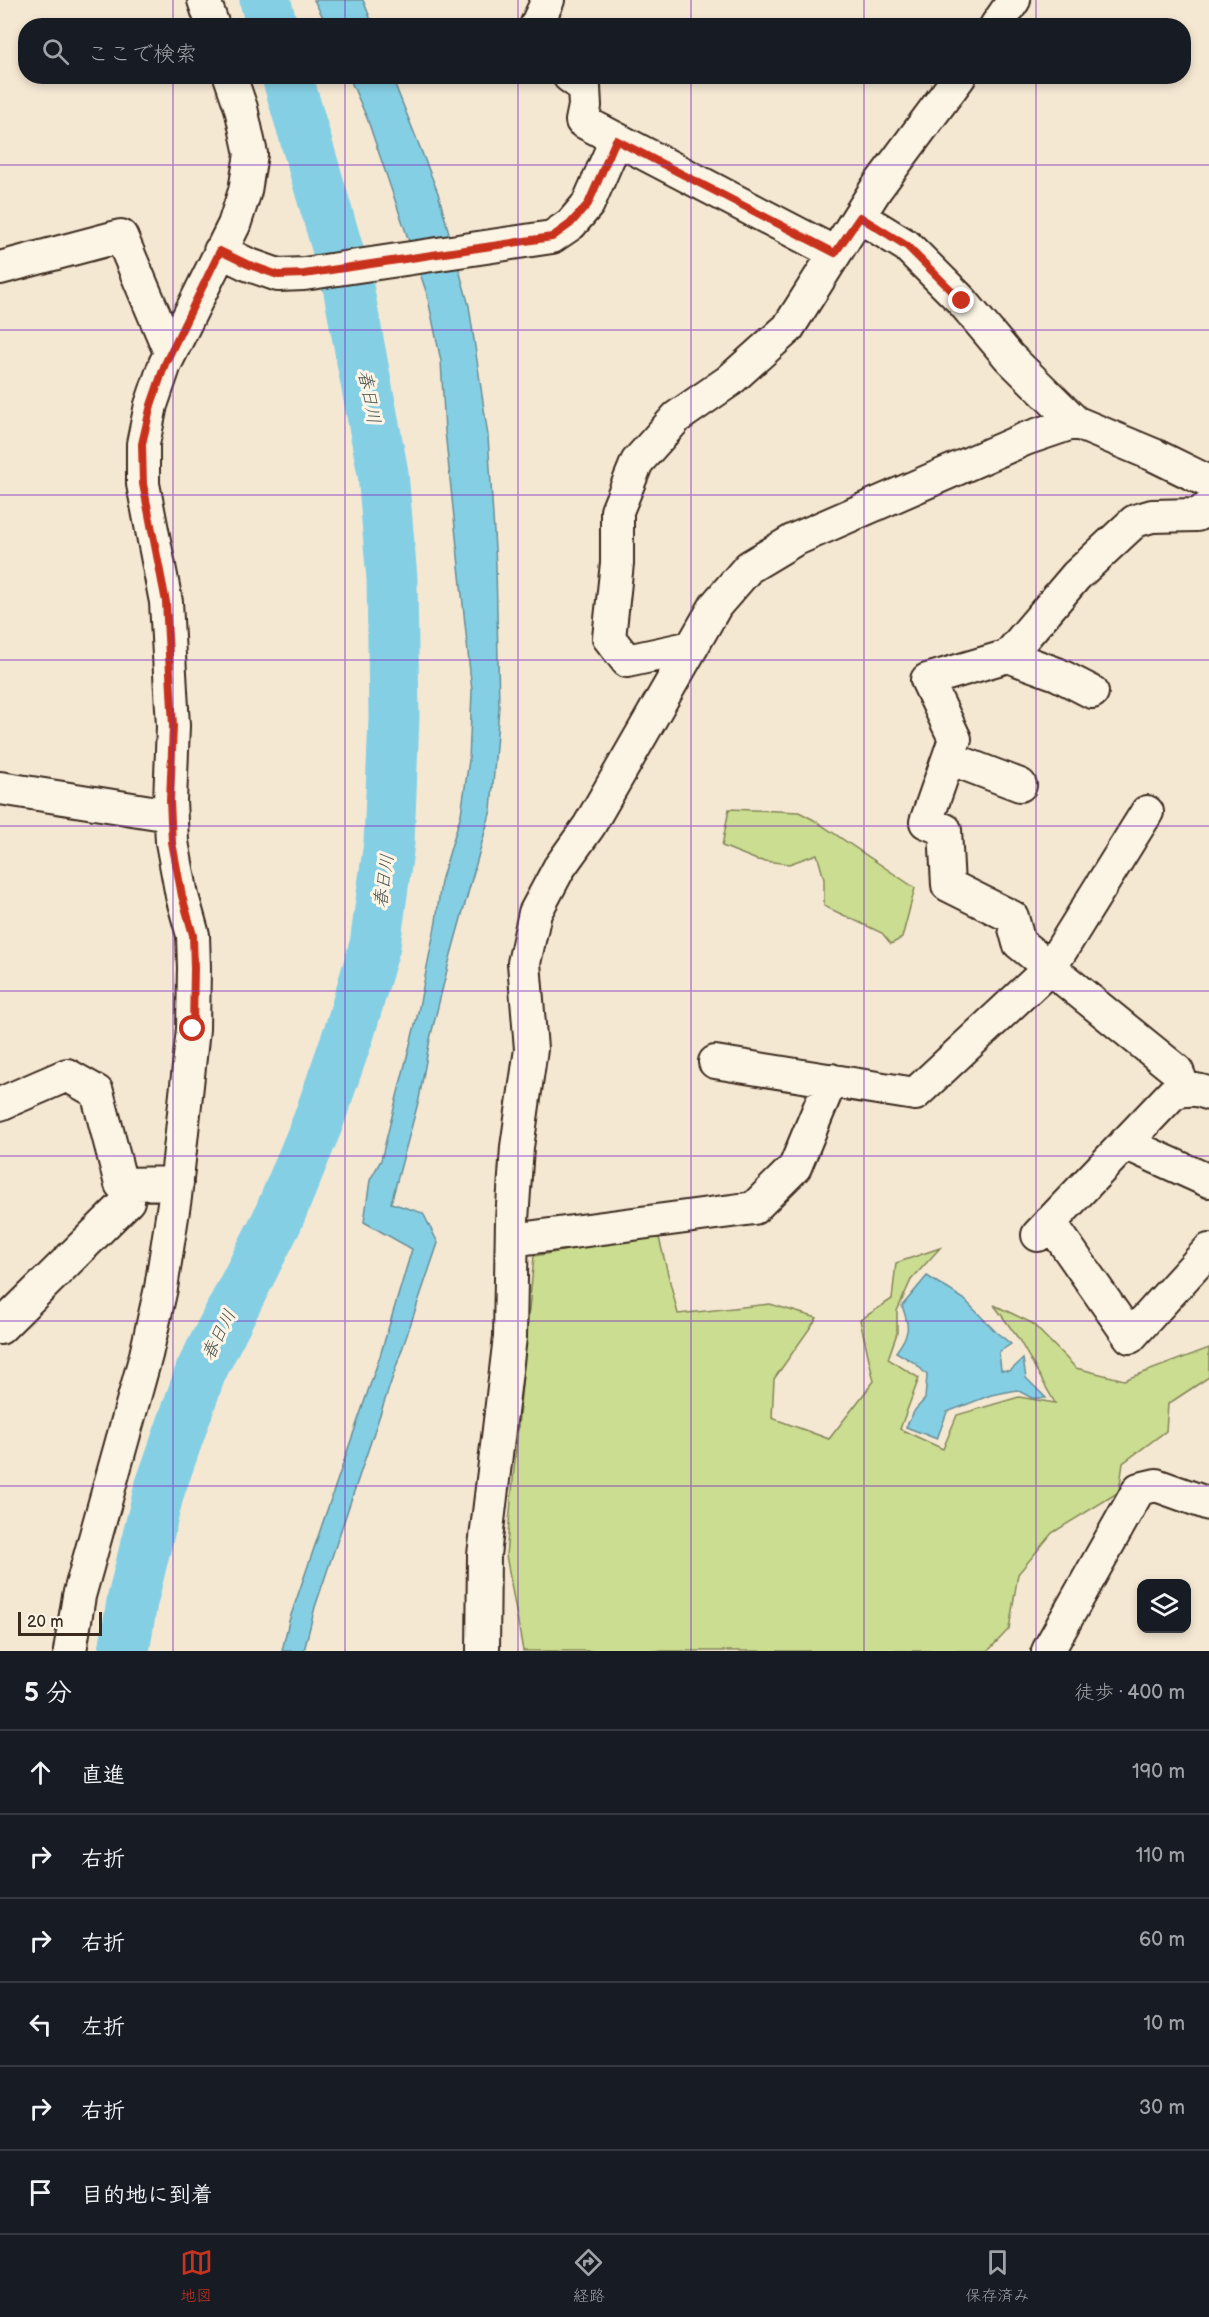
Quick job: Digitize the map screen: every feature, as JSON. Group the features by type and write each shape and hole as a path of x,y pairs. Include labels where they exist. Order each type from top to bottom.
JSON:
{"street":[{"path":"204,0 210,18"},
{"path":"540,18 548,0"},
{"path":"1002,18 1014,0"},
{"path":"70,1651 79,1596 146,1355 161,1288 177,1184 193,1029 193,935 174,853 170,815 173,726 166,602 143,484 142,444 151,405 171,352 234,225 245,191 251,154 241,108 233,84"},
{"path":"580,84 584,87 585,106 582,122 835,253"},
{"path":"692,647 627,661 609,638 617,563 617,511 637,462 677,417 729,381 788,328 876,189 954,84"},
{"path":"220,251 278,275 317,272 552,237 570,224 588,204 616,140"},
{"path":"860,217 907,246 962,301 1009,357 1075,422 1154,455 1209,482"},
{"path":"0,268 121,236 171,352"},
{"path":"483,1651 484,1556 510,1337 517,1147 531,1049 524,963 535,913 559,868 590,826 716,605 749,567 794,540 1024,439 1075,422"},
{"path":"1196,1092 1177,1071 1019,943 1012,917 948,885 945,830 926,822 955,739 927,680 1008,656 1076,576 1136,521 1152,516 1197,515 1209,507"},
{"path":"1008,656 1057,674 1092,692"},
{"path":"949,758 1020,785"},
{"path":"0,788 170,815"},
{"path":"715,1062 915,1094 1050,968 1147,812"},
{"path":"0,1104 67,1075 97,1092 121,1184 177,1184"},
{"path":"512,1240 754,1208 795,1167 831,1080"},
{"path":"1196,1092 1173,1092 1044,1228 1130,1337 1209,1250"},
{"path":"1125,1143 1209,1181"},
{"path":"0,1328 128,1201 130,1184"},
{"path":"1048,1651 1139,1489 1156,1485 1209,1504"}],"green space":[{"path":"729,809 799,812 915,888 902,938 891,944 882,933 824,906 824,879 817,854 789,864 757,860 722,846"},
{"path":"658,1234 678,1314 770,1304 817,1318 774,1379 772,1418 829,1439 874,1381 860,1320 892,1299 896,1263 940,1248 911,1280 897,1311 897,1333 888,1359 919,1378 900,1429 943,1449 957,1415 1019,1397 1055,1403 1018,1338 994,1305 1032,1323 1076,1368 1124,1380 1209,1348 1209,1377 1168,1404 1166,1431 1123,1463 1119,1492 1052,1533 1018,1574 1009,1629 988,1651 523,1651 506,1555 534,1256"}],"water":[{"path":"314,0 363,0 370,18 323,18"},
{"path":"352,84 395,84 438,193 469,306 488,436 496,565 499,707 491,810 450,958 430,1039 419,1099 391,1203 423,1213 438,1243 315,1607 304,1651 282,1651 289,1621 380,1356 412,1249 364,1222 370,1180 381,1160 417,1017 436,922 441,881 461,814 469,760 472,691 445,431 441,361 427,294 367,118"},
{"path":"927,1276 964,1299 1011,1344 999,1352 1001,1370 1010,1371 1023,1359 1026,1378 1046,1398 1032,1398 1017,1390 991,1395 947,1412 937,1439 906,1427 915,1410 925,1399 927,1375 915,1363 896,1352 907,1330 902,1306"}],"waterway":[{"name":"春日川","path":"265,0 270,18"},
{"name":"春日川","path":"124,1651 132,1602 159,1491 201,1371 277,1221 318,1122 350,1030 375,945 389,843 394,717 392,579 383,473 347,281 289,84"}],"route":[{"path":"193,1029 193,935 182,896 172,842 170,801 173,726 166,602 143,484 142,444 151,405 165,364 220,251 278,275 304,274 552,237 570,224 588,204 616,140 835,253 860,217 907,246 962,301"}]}
